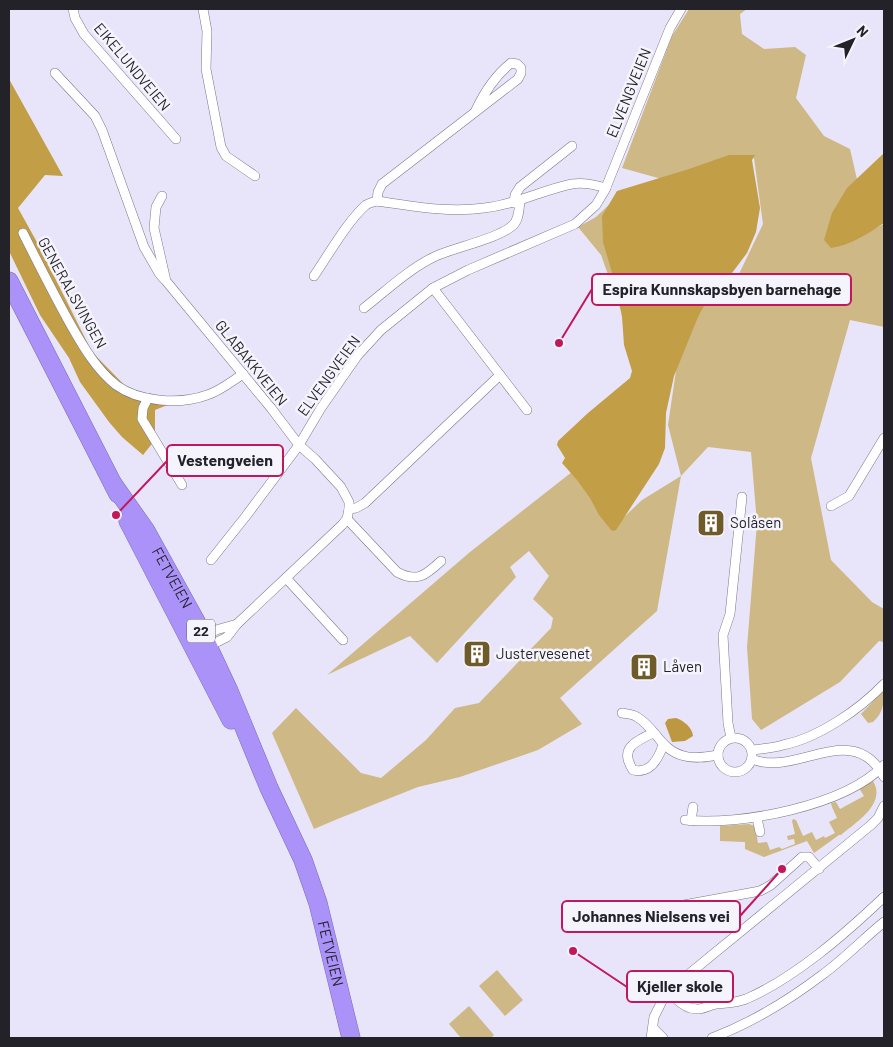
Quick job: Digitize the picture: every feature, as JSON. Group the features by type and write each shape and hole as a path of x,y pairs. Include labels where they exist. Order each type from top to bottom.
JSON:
{"highway":[{"name":"FETVEIEN","path":"9,281 114,484 129,522 202,643 219,698 269,788 303,860 315,890 351,1038"}],"street":[{"name":"EIKELUNDVEIEN","path":"73,9 75,18 84,34 176,139"},
{"path":"203,9 207,31 206,68 221,147 226,156 254,176"},
{"name":"ELVENGVEIEN","path":"211,560 246,516 298,444 358,355 381,330 433,288 468,270 575,224 596,205 606,188 670,28 680,9"},
{"path":"377,201 378,192 382,184 518,79 521,68 517,64 511,63 504,68 483,96 476,110"},
{"name":"GLABAKKVEIEN","path":"55,73 95,116 102,130 144,247 159,273 272,408 298,444 340,487 349,502 349,509"},
{"path":"364,308 426,260 514,226 518,215 517,202 514,195 520,187 572,146"},
{"path":"314,276 366,204 377,201 446,210 481,209 517,202 573,184 589,184 606,188"},
{"name":"GLABAKKVEIEN","path":"162,196 156,207 154,228 166,281"},
{"name":"GENERALSVINGEN","path":"23,233 65,314 94,361 116,385 132,394 148,398 170,400 198,398 219,390 243,374"},
{"path":"433,288 527,410"},
{"path":"202,643 227,637 237,624 330,537 347,519 349,509 356,508 365,503 500,375"},
{"path":"148,398 143,408 142,419 182,485"},
{"path":"831,506 849,496 884,438"},
{"path":"731,738 728,723 723,635 730,614 742,497"},
{"path":"347,519 397,572 406,577 422,576 441,561"},
{"path":"286,578 344,640"},
{"path":"752,754 784,745 818,732 865,702 884,684"},
{"path":"622,713 636,716 646,723 664,746 674,752 696,758 718,755"},
{"path":"653,733 638,741 627,752 626,757 633,770 645,771 652,766 657,761 664,746"},
{"path":"693,807 688,821 757,818 805,806 831,797 844,792 883,770 864,754 846,750 773,763 759,762 752,754 750,745 741,738 731,738 722,744 718,755 721,764 725,768 736,772 746,768 752,754"},
{"path":"663,1038 652,1034 654,1017 668,992 697,966 871,825 878,818 884,806"},
{"path":"757,818 760,832"},
{"path":"662,909 760,891 771,885 802,857 808,857 819,869"},
{"path":"668,992 682,1004 696,1009 706,1008 714,1004 729,1004 745,1000 820,953 884,896"},
{"path":"712,1038 739,1026 823,975 884,922"}],"shaded area":[{"path":"689,9 747,9 740,14 742,34 764,49 795,47 806,55 796,98 824,136 850,149 869,231 884,224 884,327 850,320 811,458 831,560 872,602 884,609 884,642 879,641 840,682 761,730 752,719 747,647 757,523 751,452 708,447 681,476 668,425 677,364 634,347 601,255 578,227 596,217 614,200 717,261 721,293 739,274 763,224 754,158 669,181 622,168 672,36"},
{"path":"9,79 63,176 45,175 18,208 92,352 139,400 175,402 155,410 155,440 143,455 122,437 109,422 80,382 69,358 40,315 9,251"},
{"path":"884,153 884,223 852,242 831,248 824,240 832,213 847,188"},
{"path":"729,155 755,155 752,160 760,208 756,232 747,253 732,273 711,293 698,317 674,376 666,413 665,448 659,464 616,530 612,531 599,515 577,480 562,463 565,458 557,445 558,441 588,413 630,378 632,371 624,345 622,317 616,286 603,242 602,216 617,191"},
{"path":"577,468 622,519 642,500 681,476 657,611 560,698 582,724 538,750 460,777 418,787 314,829 272,733 296,708 361,773 381,778 426,740 455,708 479,703 551,628 553,618 533,599 549,576 529,551 510,567 516,577 437,663 410,636 327,675 470,552"},
{"path":"884,690 881,712 873,722 868,723 861,714"},
{"path":"676,718 687,725 693,736 685,741 672,742 665,723 668,719"},
{"path":"873,781 876,789 876,797 868,812 841,835 814,853 807,841 764,857 745,849 745,842 720,841 720,826 749,824 755,826 758,843 767,842 770,850 779,847 782,849 795,844 794,839 788,840 787,836 795,834 793,819 796,820 803,836 812,832 816,840 824,836 825,838 835,833 829,822 837,818 831,803 836,802 840,809 864,796 859,788"},
{"path":"497,970 523,1000 505,1016 479,986"},
{"path":"469,1006 494,1035 491,1038 461,1038 449,1024"}],"place":[{"name":"Espira Kunnskapsbyen barnehage","path":"559,343"},
{"name":"Vestengveien","path":"116,515"},
{"name":"Solåsen","path":"711,523"},
{"name":"Justervesenet","path":"477,654"},
{"name":"Låven","path":"644,667"},
{"name":"Johannes Nielsens vei","path":"782,869"},
{"name":"Kjeller skole","path":"573,951"}]}
